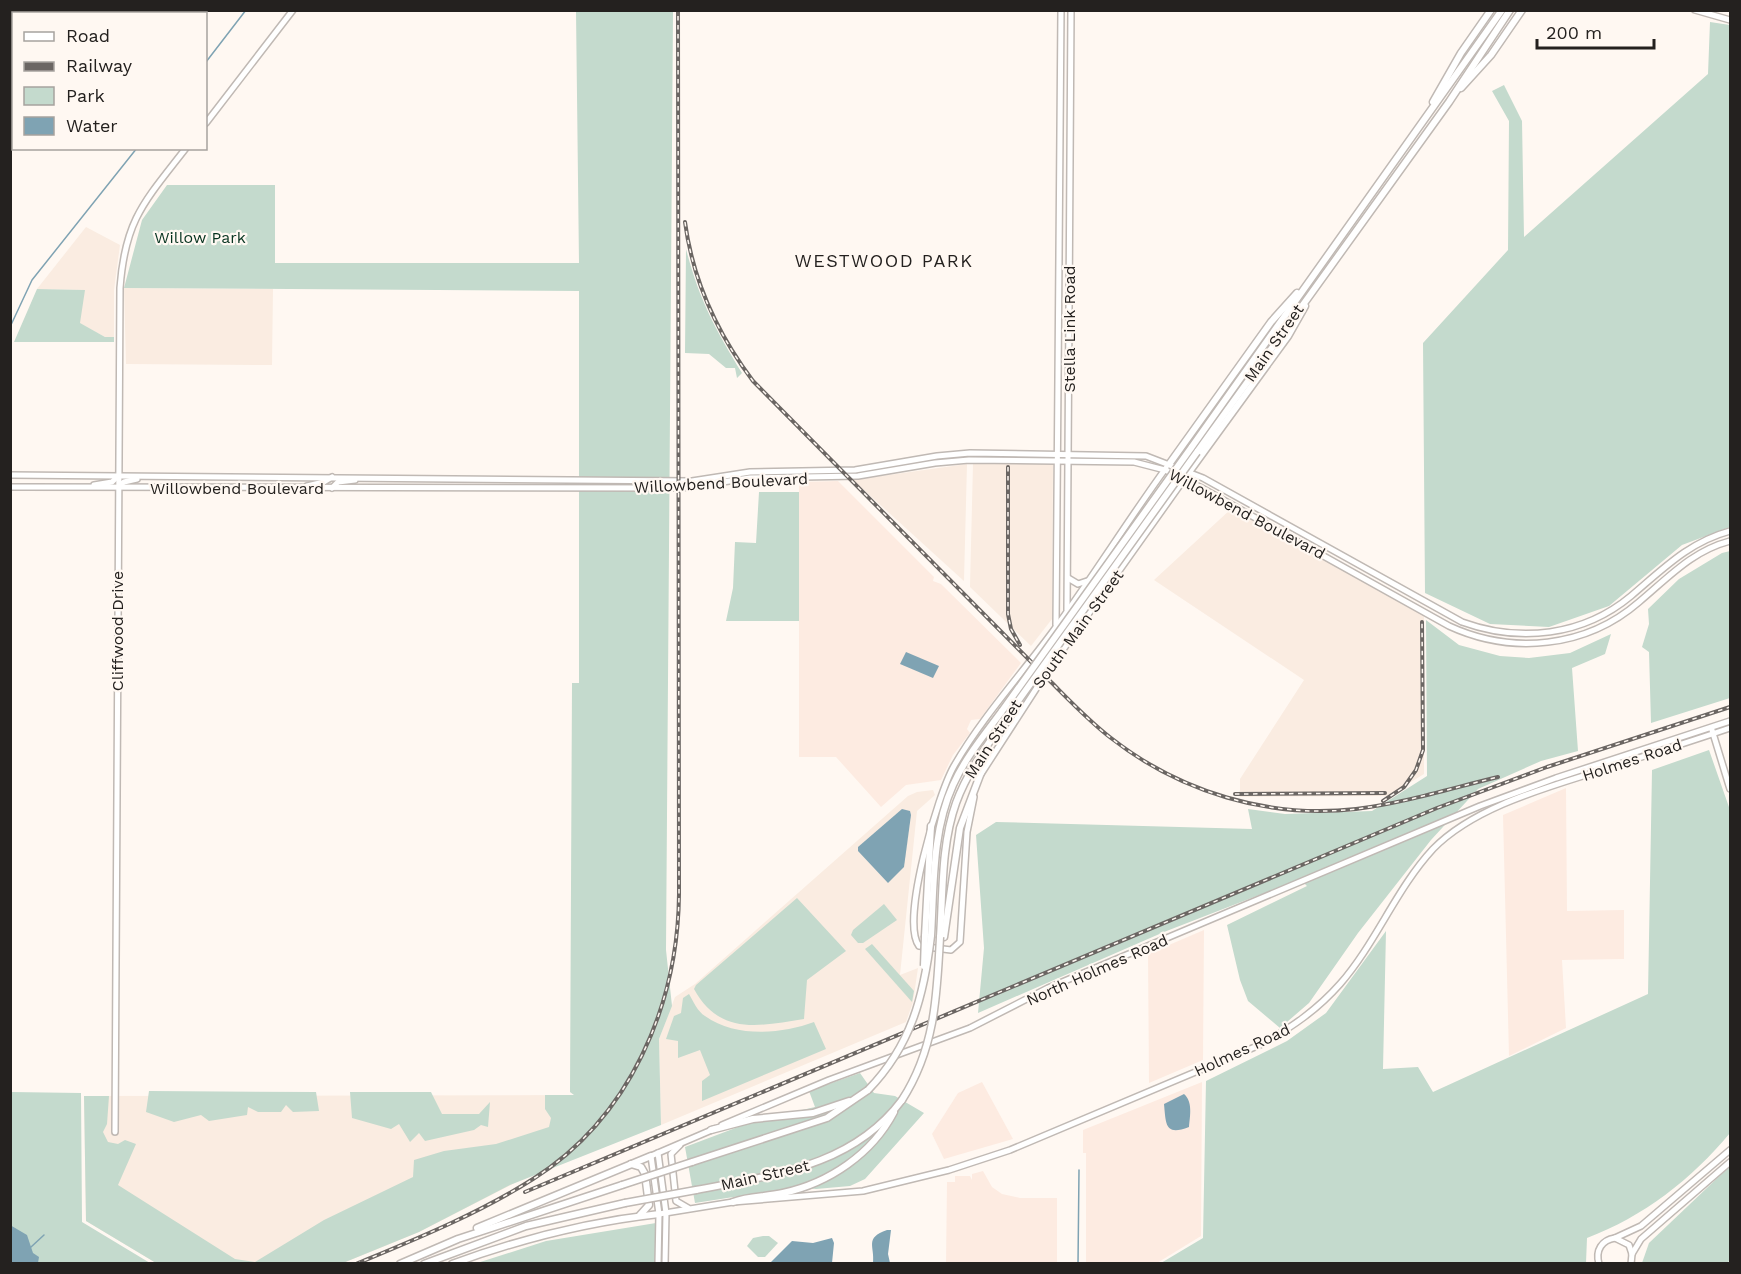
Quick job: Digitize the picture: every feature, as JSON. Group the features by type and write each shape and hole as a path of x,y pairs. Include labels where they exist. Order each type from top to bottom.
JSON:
{"highway":[{"path":"1413,136 1461,52 1491,10"},
{"name":"Main Street","path":"1196,453 1317,272 1502,10"},
{"name":"Main Street","path":"400,1263 447,1243 827,1118 865,1092 886,1069 905,1041 922,994 937,848 947,801 961,770 1196,453 1449,102 1510,10"},
{"path":"1449,102 1491,55 1522,10"},
{"path":"1170,463 1271,322 1317,272"},
{"path":"1180,447 1182,455 1196,453 1190,472"},
{"name":"Main Street","path":"424,1263 526,1226 625,1203 799,1170 822,1162 862,1140 897,1107 917,1074 928,1047 934,1022 942,937 946,849 956,803 1005,713"},
{"path":"942,937 960,828 982,770"},
{"path":"928,936 931,826"},
{"path":"711,1130 753,1119 813,1113 843,1104 865,1092"},
{"path":"733,1202 785,1193 838,1171 874,1141 897,1107"},
{"path":"447,1243 655,1154"},
{"path":"631,1164 644,1170 649,1197 647,1209 636,1216"},
{"path":"452,1263 543,1234 662,1213"}],"main road":[{"path":"207,122 293,10"},
{"name":"Stella Link Road","path":"1056,627 1061,10"},
{"name":"Stella Link Road","path":"1065,648 1068,578 1071,10"},
{"path":"1695,10 1731,20"},
{"name":"Cliffwood Drive","path":"115,1132 120,288 124,246 138,211 184,150"},
{"path":"1123,454 1123,462"},
{"name":"Willowbend Boulevard","path":"969,457 1123,454 1146,456 1170,463 1328,546 1454,618 1483,629 1525,634 1567,629 1591,621 1622,604 1681,553 1707,539 1731,531"},
{"name":"Willowbend Boulevard","path":"10,487 544,489 758,475 855,473 937,456 1123,462 1165,470 1184,479 1323,554 1449,626 1484,639 1525,644 1555,642 1594,630 1616,619 1686,561 1731,541"},
{"name":"South Main Street","path":"1170,463 1056,627 953,767 931,826 922,863 913,934 919,946 951,950 960,942 967,832 982,770 1058,657 1190,472"},
{"name":"Willowbend Boulevard","path":"10,476 472,478 574,480 607,484"},
{"path":"43,476 43,487"},
{"path":"81,487 112,482 118,476"},
{"path":"118,487 124,482 151,476"},
{"path":"189,477 189,488"},
{"path":"259,477 259,488"},
{"path":"297,488 324,482 332,477"},
{"path":"332,488 338,482 372,477"},
{"path":"400,478 400,488"},
{"path":"472,478 473,489"},
{"path":"544,489 548,483 574,480"},
{"path":"1154,484 1161,481 1172,486 1173,495"},
{"path":"1281,531 1285,523"},
{"path":"1707,539 1711,548"},
{"path":"1323,554 1328,546"},
{"path":"1057,548 1068,548"},
{"path":"1068,578 1078,584 1088,580"},
{"path":"1388,591 1392,581"},
{"path":"1647,582 1653,589"},
{"path":"1449,626 1454,618"},
{"path":"1591,621 1594,630"},
{"path":"1525,634 1525,644"},
{"path":"1042,646 1058,657"},
{"name":"Holmes Road","path":"733,1202 863,1191 975,1163 1262,1044 1298,1024 1342,982 1415,872 1433,849 1461,826 1483,813 1712,730 1731,721"},
{"name":"Holmes Road","path":"1480,806 1556,778 1712,730 1731,728"},
{"path":"1712,730 1731,789"},
{"name":"North Holmes Road","path":"711,1130 829,1080 970,1028 1048,988 1480,806"},
{"path":"665,1263 655,1154 711,1130"},
{"path":"683,1142 670,1157 676,1201 685,1208 694,1208"},
{"path":"1599,1263 1600,1247 1609,1239 1641,1226 1731,1150"},
{"path":"1631,1263 1632,1254 1641,1239 1729,1163 1722,1157"},
{"path":"662,1213 733,1202"},
{"path":"658,1263 662,1213"},
{"path":"1615,1238 1625,1241 1632,1254"}],"shaded area":[{"path":"86,227 120,245 114,290 114,337 105,337 79,323 84,290 37,289"},
{"path":"124,288 273,289 272,365 126,364"},
{"path":"973,463 1053,464 1052,619 1031,646 970,587"},
{"path":"967,464 964,581 853,480"},
{"path":"838,481 934,577 933,581 941,584 1021,663 980,719 971,720 967,729 970,733 953,755 941,780 906,785 881,807 836,757 799,757 799,482"},
{"path":"1231,509 1424,614 1424,774 1388,796 1240,797 1240,779 1304,680 1154,580"},
{"path":"1566,788 1567,911 1624,910 1624,959 1562,960 1566,1028 1509,1056 1503,815"},
{"path":"933,790 935,795 917,811 900,975 918,968 913,1002 906,1022 661,1125 659,1039 675,997 695,984 908,796"},
{"path":"1204,930 1203,1060 1149,1083 1148,954"},
{"path":"982,1082 1013,1139 944,1159 932,1134 958,1093"},
{"path":"1202,1082 1201,1236 1157,1263 1086,1263 1086,1153 1083,1153 1083,1130"},
{"path":"575,1095 558,1154 511,1185 419,1232 343,1263 156,1263 86,1221 84,1096"},
{"path":"983,1171 992,1187 1002,1194 1020,1198 1057,1198 1057,1263 946,1264 947,1182 955,1182 955,1176 970,1176 972,1180 972,1174"}],"green space":[{"name":"Willow Park","path":"576,11 673,11 666,950 672,1006 659,1039 661,1125 510,1185 419,1232 343,1263 156,1263 86,1221 84,1096 109,1096 107,1124 103,1132 108,1142 118,1144 125,1140 136,1144 118,1185 235,1259 255,1262 324,1220 413,1177 414,1160 444,1151 496,1144 549,1127 551,1118 545,1109 545,1095 574,1095 570,1092 572,683 579,683 579,291 124,288 142,220 167,185 275,185 275,263 579,263"},
{"path":"1710,22 1730,25 1730,527 1682,545 1609,606 1549,627 1490,624 1425,593 1423,343 1508,250 1509,121 1492,91 1504,85 1522,121 1524,237 1708,74"},
{"path":"686,249 696,283 709,313 742,373 737,378 735,368 726,368 709,354 685,353"},
{"path":"37,289 85,290 80,323 105,337 114,337 114,342 14,342"},
{"path":"759,492 799,492 799,621 726,621 733,588 735,542 756,543"},
{"path":"1730,551 1730,698 1651,723 1649,652 1642,647 1649,624 1648,609 1679,579 1722,553"},
{"path":"1426,620 1459,645 1500,656 1529,658 1570,653 1611,634 1605,654 1572,668 1578,751 1541,761 1478,789 1431,840 1358,933 1309,1003 1280,1028 1248,1001 1240,980 1227,925 1307,886 1300,879 1164,932 978,1013 984,948 976,835 996,822 1252,829 1248,809 1285,814 1372,811 1427,776"},
{"path":"1709,750 1730,810 1730,1133 1700,1166 1647,1208 1587,1238 1586,1263 1161,1263 1203,1238 1206,1081 1287,1041 1326,1013 1386,931 1383,1069 1418,1067 1433,1092 1648,994 1652,770"},
{"path":"797,898 846,951 807,980 804,1019 756,1025 728,1021 716,1014 704,1004 694,989 696,985"},
{"path":"884,904 897,920 863,943 858,943 851,935 853,930"},
{"path":"872,944 914,991 912,1002 865,949"},
{"path":"689,994 702,1014 730,1028 744,1031 773,1031 814,1022 826,1049 702,1101 702,1081 710,1075 700,1050 678,1058 678,1041 666,1039 674,1016 681,1013 683,998"},
{"path":"860,1073 874,1093 895,1096 924,1113 865,1179 850,1186 816,1189 797,1187 695,1203 685,1147 754,1121 815,1107 809,1091"},
{"path":"149,1091 316,1092 319,1111 293,1112 286,1105 281,1112 258,1112 248,1107 247,1115 209,1121 201,1115 174,1122 146,1112"},
{"path":"11,1092 81,1093 82,1222 150,1263 11,1264"},
{"path":"350,1092 431,1092 442,1114 479,1114 490,1102 488,1127 481,1125 474,1130 425,1141 419,1133 410,1142 399,1124 391,1129 352,1118"},
{"path":"1730,1166 1730,1261 1723,1264 1642,1263 1649,1243"},
{"path":"656,1223 656,1263 474,1264 546,1241"},
{"path":"769,1236 778,1243 765,1257 758,1257 747,1246 753,1238"}],"water":[{"path":"906,652 939,666 933,678 900,664"},
{"path":"902,809 910,811 911,815 904,867 888,883 858,851 858,847"},
{"path":"1184,1094 1190,1105 1189,1127 1171,1129 1166,1123 1164,1104"},
{"path":"10,1225 27,1235 33,1253 39,1257 38,1263 11,1263"},
{"path":"891,1230 888,1254 890,1263 873,1263 873,1239"},
{"path":"832,1238 834,1243 832,1263 770,1263 792,1241 813,1243"}],"waterway":[{"path":"207,61 246,10"},
{"path":"10,327 32,280 135,150"},
{"path":"1078,1264 1079,1170"},
{"path":"31,1247 44,1235"}],"railway":[{"path":"356,1264 491,1204 533,1179 567,1154 597,1124 622,1091 642,1055 658,1017 669,977 676,936 679,894 678,10"},
{"path":"685,222 694,265 708,306 728,344 753,381 1088,719 1138,757 1196,787 1227,798 1291,810 1356,809 1410,799 1498,777"},
{"path":"1008,467 1008,614 1011,629 1020,645"},
{"path":"1383,801 1404,787 1416,770 1423,750 1422,622"},
{"path":"525,1192 1437,808 1547,767 1730,707"},
{"path":"1235,794 1385,793"}],"district":[{"name":"WESTWOOD PARK","path":"884,260"}]}
